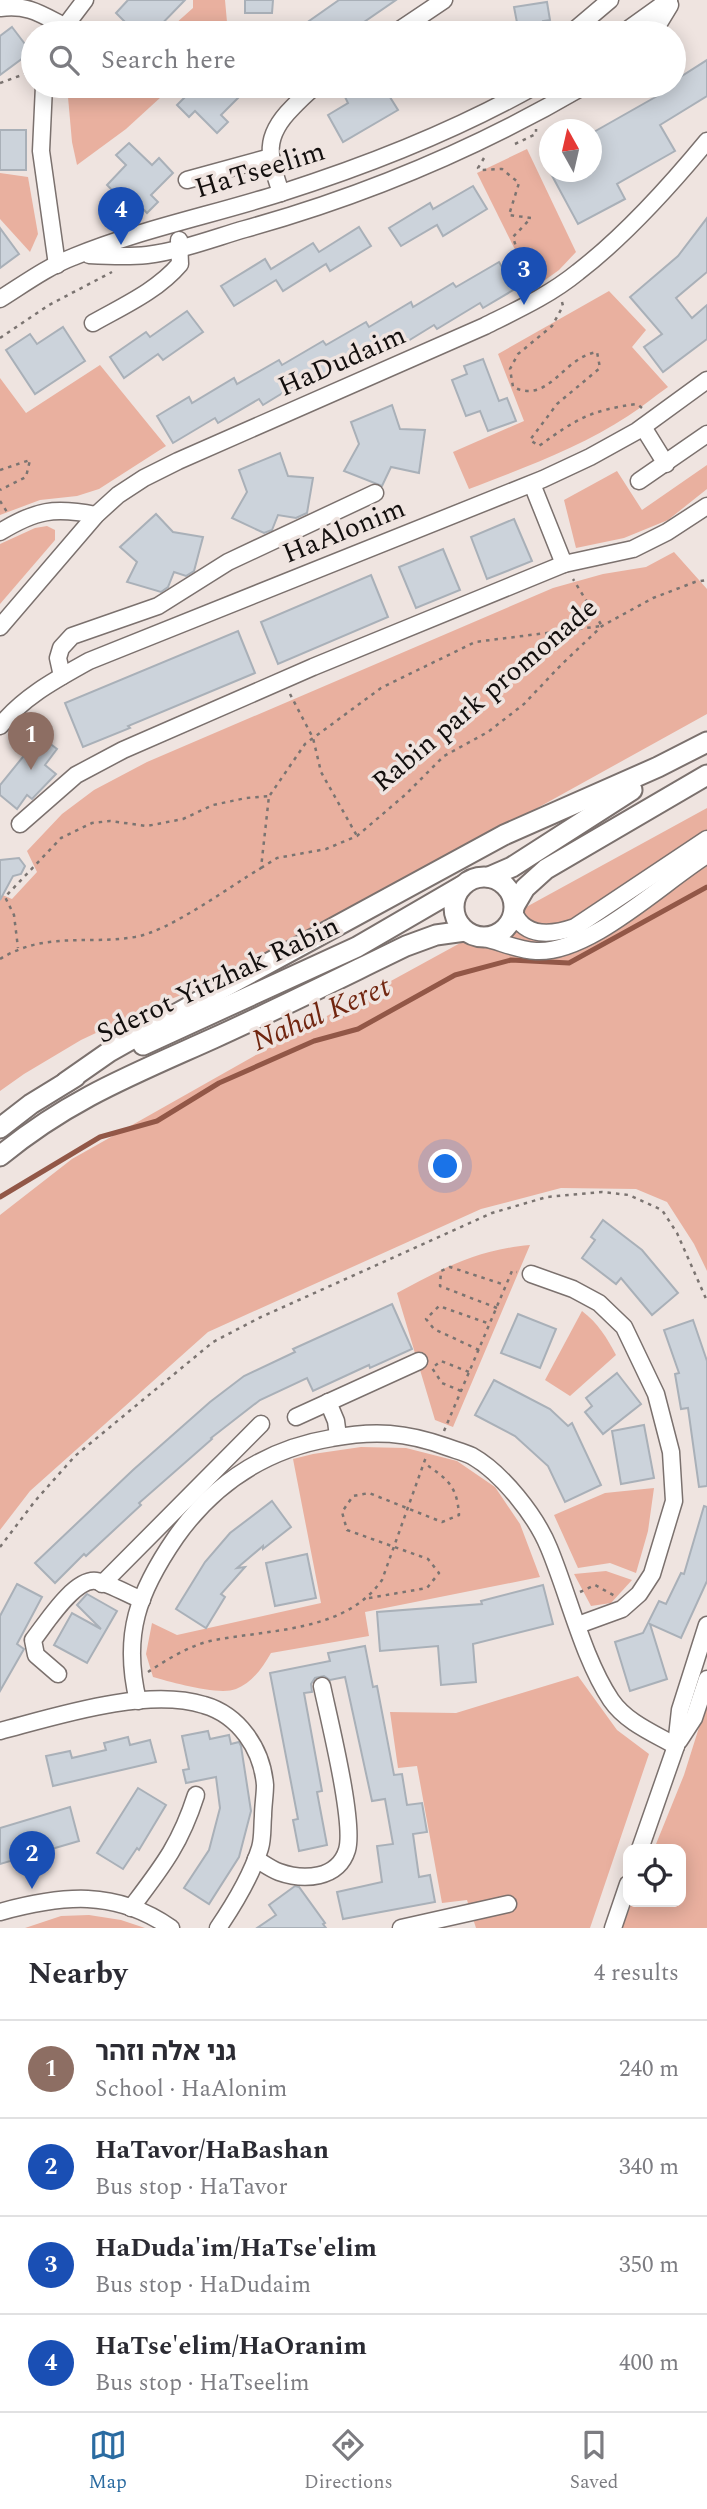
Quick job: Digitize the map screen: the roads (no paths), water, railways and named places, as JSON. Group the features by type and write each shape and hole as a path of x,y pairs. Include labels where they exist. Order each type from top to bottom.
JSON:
{"main road":[{"path":"707,743 512,867 489,877 479,877 462,886 454,905 458,923 474,934 502,932 509,924 525,888 546,869 707,775"},
{"path":"65,1082 109,1052 188,1007 505,835 707,743"},
{"path":"489,877 507,887 514,908"},
{"name":"Sderot Yitzhak Rabin","path":"0,1128 65,1082 357,947 462,886"},
{"name":"Sderot Yitzhak Rabin","path":"0,1156 48,1119 108,1085 215,1038 406,946 436,935 474,934"}],"street":[{"path":"69,21 85,0"},
{"path":"412,21 444,0"},
{"path":"585,21 610,0"},
{"path":"640,21 671,0"},
{"path":"660,21 671,0"},
{"path":"0,8 29,8 48,21"},
{"path":"43,98 41,151 57,265"},
{"path":"281,193 270,149 274,129 303,98"},
{"name":"HaTseelim","path":"0,299 79,254 281,193 381,158 449,130 512,98"},
{"path":"79,254 146,255 289,217 390,181 459,152 563,98"},
{"name":"HaDudaim","path":"0,628 96,514 118,495 144,478 534,302 578,273 637,218 707,141"},
{"path":"187,180 271,157"},
{"path":"93,323 152,289 180,264 181,247 174,224"},
{"name":"HaAlonim","path":"0,726 13,710 89,661 532,484 590,457 648,423 707,380"},
{"path":"648,423 666,464"},
{"path":"639,481 707,435"},
{"name":"Rabin park promonade","path":"532,484 564,564 633,549 667,532 707,506"},
{"path":"62,676 58,658 61,648 72,636 158,606 239,557 375,493"},
{"path":"0,533 39,513 65,509 96,514"},
{"path":"20,824 76,775 123,750 283,680 564,564"},
{"path":"514,908 518,922 523,927 540,933 575,928 707,839"},
{"path":"474,934 537,951 576,944 599,931 707,855"},
{"path":"531,1274 573,1289 599,1303 624,1327 656,1394 671,1452 674,1501 652,1574 639,1594 622,1609 578,1625"},
{"path":"296,1417 419,1361"},
{"path":"328,1402 336,1421 338,1436"},
{"path":"103,1584 261,1424"},
{"path":"138,1701 133,1681 131,1652 136,1611 170,1546 190,1517 220,1486 258,1462 303,1443 338,1436 393,1432 472,1456 499,1478 527,1509 548,1546 597,1675 612,1702 632,1722 676,1746"},
{"path":"58,1674 36,1655 33,1640 64,1600 83,1584 94,1581 142,1600"},
{"path":"642,1844 676,1746 680,1710 707,1625"},
{"path":"676,1746 694,1718 707,1679"},
{"path":"256,1859 279,1872 299,1876 322,1876 338,1867 347,1850 349,1823 322,1686"},
{"path":"0,1731 63,1715 138,1701 167,1700 204,1705 228,1716 247,1733 259,1757 265,1785 261,1846 236,1901 218,1928"},
{"path":"131,1908 170,1858 186,1826 196,1795"},
{"path":"0,1912 43,1900 66,1898 105,1901 131,1908 171,1928"},
{"path":"613,1928 623,1899"},
{"path":"401,1928 508,1904"}],"waterway":[{"name":"Nahal Keret","path":"0,1197 100,1137 157,1121 219,1083 314,1041 358,1029 455,975 511,960 569,963 707,887"}],"place":[{"name":"HaTse'elim/HaOranim","path":"121,245"},
{"name":"HaDuda'im/HaTse'elim","path":"524,305"},
{"name":"גני אלה וזהר","path":"31,770"},
{"name":"HaTavor/HaBashan","path":"32,1889"}]}
